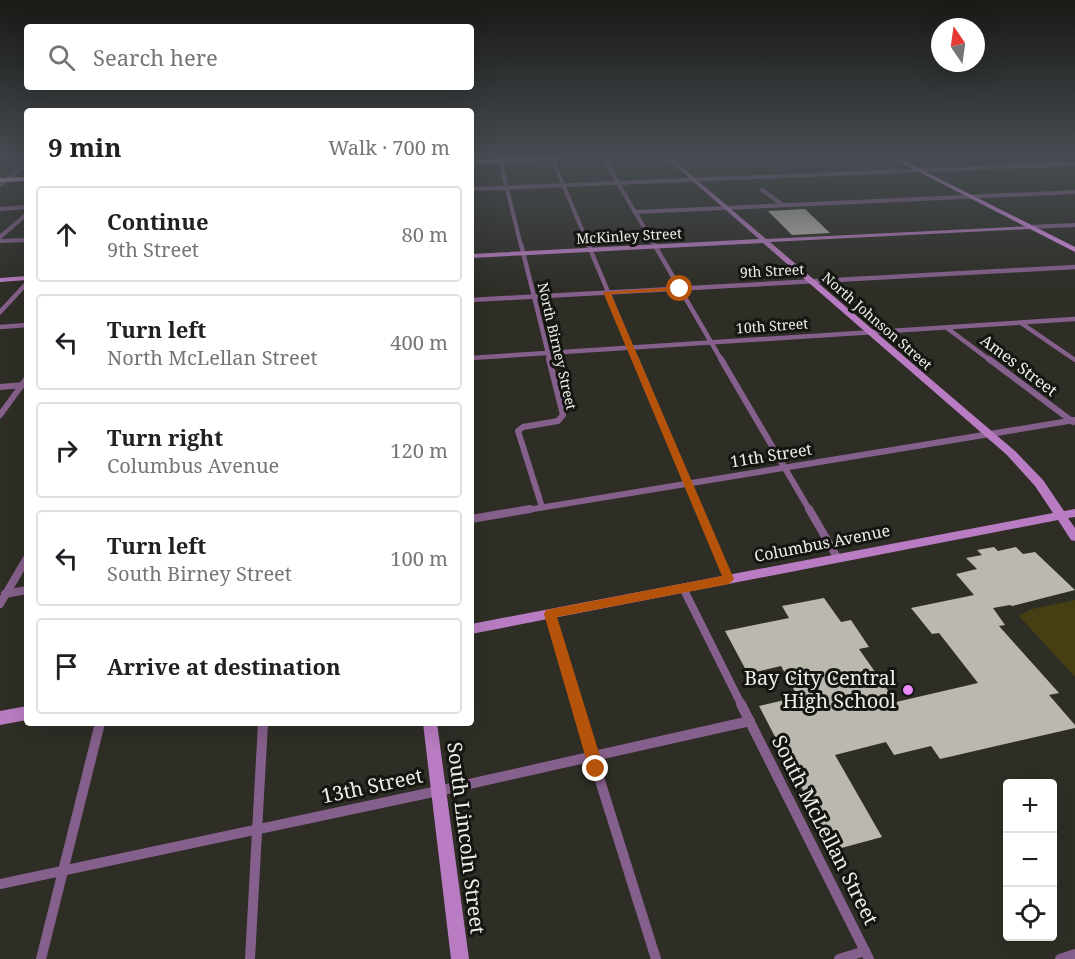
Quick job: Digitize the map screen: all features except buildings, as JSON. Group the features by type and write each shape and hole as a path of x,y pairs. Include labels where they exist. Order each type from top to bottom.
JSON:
{"main road":[{"path":"977,201 1075,250"}],"street":[{"name":"North Birney Street","path":"510,201 563,415 558,421 523,427 518,431 542,507"},
{"path":"569,201 729,579"},
{"path":"627,201 837,557"},
{"name":"North Johnson Street","path":"717,201 871,332 1031,474 1075,537"},
{"path":"777,201 783,205"},
{"path":"634,212 870,201"},
{"path":"0,208 24,207"},
{"path":"0,239 24,216"},
{"name":"McKinley Street","path":"474,256 1075,225"},
{"path":"0,239 24,240"},
{"name":"9th Street","path":"474,300 1075,267"},
{"path":"0,280 24,278"},
{"path":"0,312 24,286"},
{"name":"10th Street","path":"474,358 1075,319"},
{"path":"1021,323 1075,360"},
{"path":"0,327 24,326"},
{"name":"Ames Street","path":"947,328 1074,422"},
{"path":"0,387 24,385"},
{"path":"0,415 24,385"},
{"name":"11th Street","path":"474,518 1074,422"},
{"name":"Columbus Avenue","path":"474,628 1075,513"},
{"path":"0,604 3,594 24,562"},
{"name":"South McLellan Street","path":"683,588 867,955"},
{"path":"3,594 24,590"},
{"path":"550,614 656,959"},
{"path":"0,718 24,714"},
{"name":"13th Street","path":"0,884 438,791 750,721"},
{"path":"41,959 99,726"},
{"path":"250,959 263,726"},
{"name":"South Lincoln Street","path":"430,726 460,959"},
{"path":"838,959 867,955"},
{"path":"1060,959 1075,955"}],"shaded area":[{"path":"1075,600 1075,677 1019,616 1032,609"}],"place":[{"name":"Bay City Central High School","path":"908,690"}],"route":[{"path":"596,769 550,614 729,579 683,476 607,292 680,289"}]}
